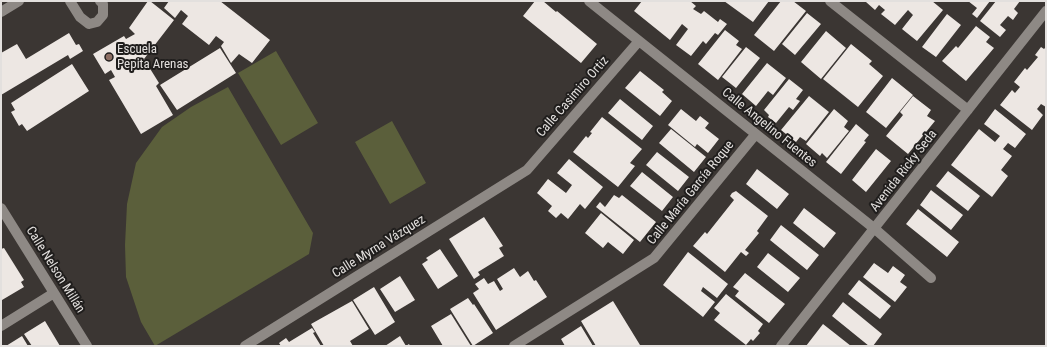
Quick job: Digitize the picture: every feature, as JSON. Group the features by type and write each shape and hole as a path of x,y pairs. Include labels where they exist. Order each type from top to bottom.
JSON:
{"street":[{"path":"1,12 19,1"},
{"path":"70,1 80,17 89,24 97,22 103,15 102,4 100,1"},
{"name":"Calle Angelino Fuentes","path":"589,1 755,135 875,229 931,278"},
{"path":"830,1 968,110"},
{"name":"Avenida Ricky Seda","path":"781,346 1046,11"},
{"name":"Calle Casimiro Ortiz","path":"527,170 639,41"},
{"name":"Calle María García Roque","path":"514,346 654,258 755,135"},
{"name":"Calle Myrna Vázquez","path":"245,346 527,170"},
{"name":"Calle Nelson Millán","path":"1,208 87,346"},
{"path":"1,326 54,293"}],"green space":[{"path":"276,51 318,123 281,145 238,73"},
{"path":"228,87 313,233 309,254 155,346 141,322 126,277 125,245 127,204 136,163 162,127 191,107"},
{"path":"392,121 426,183 390,204 355,142"}],"building":[{"path":"148,1 174,20 144,59 159,83 156,86 173,115 141,134 109,80 115,77 111,70 105,74 93,54 124,36 126,39 135,34 129,28"},
{"path":"169,1 220,1 270,40 252,63 239,54 231,63 221,46 224,42 216,36 209,45 182,24 188,16 181,10 175,18 164,8"},
{"path":"535,1 543,1 597,44 581,63 523,16"},
{"path":"642,1 690,1 696,6 693,9 701,14 704,11 718,22 720,19 727,24 718,35 715,33 706,44 703,41 691,56 676,45 688,29 682,24 670,40 634,11"},
{"path":"724,1 769,1 753,22"},
{"path":"781,1 793,1 806,11 774,51 754,35"},
{"path":"932,1 943,10 917,41 902,29 913,15 908,10 895,25 881,14 885,10 879,5 875,10 866,2"},
{"path":"968,1 990,1 977,18 972,14 977,8"},
{"path":"996,1 1020,1 1014,9 1018,13 1013,20 1008,16 1000,25 1006,30 1000,37 980,21"},
{"path":"807,13 821,24 795,55 782,44"},
{"path":"947,14 961,25 936,57 922,47"},
{"path":"976,26 990,37 986,42 994,48 966,81 942,61 956,46 958,48"},
{"path":"725,30 739,41 736,45 742,49 718,80 698,64"},
{"path":"826,31 846,48 821,79 801,62"},
{"path":"69,33 76,45 79,44 83,51 70,59 68,55 1,95 1,53 17,44 26,59"},
{"path":"851,44 872,61 869,64 883,76 858,107 823,79"},
{"path":"746,47 760,58 736,88 722,77"},
{"path":"1041,47 1044,49 1046,47 1046,107 1041,104 1037,109 1043,115 1032,130 1000,105 1012,90 1015,93 1020,87 1014,82 1025,68 1027,70 1038,57 1035,55"},
{"path":"220,48 236,73 177,110 160,85"},
{"path":"767,63 786,78 773,95 768,91 756,106 742,94"},
{"path":"72,64 89,91 27,131 22,124 19,126 11,112 15,110 11,103"},
{"path":"640,71 664,90 662,92 672,101 660,116 625,88"},
{"path":"892,78 913,95 886,128 866,112"},
{"path":"789,79 803,90 796,99 800,101 793,110 789,107 776,123 768,117 769,115 764,110"},
{"path":"809,96 829,112 806,141 800,137 796,142 781,130"},
{"path":"913,96 931,110 927,116 935,121 908,154 886,136 903,115 900,112"},
{"path":"620,99 653,126 642,140 608,113"},
{"path":"681,109 696,121 700,116 709,123 705,128 719,139 708,153 697,144 695,147 668,125"},
{"path":"834,109 848,121 844,127 849,131 827,158 822,153 820,156 806,144"},
{"path":"995,109 1026,134 1015,148 1008,143 1003,149 1012,156 1001,170 1008,176 992,197 951,165 979,129 995,142 1000,136 984,124"},
{"path":"602,117 642,149 630,163 635,166 618,187 573,152 586,136 588,138 592,133 590,132"},
{"path":"856,124 869,135 864,141 866,142 841,174 826,162"},
{"path":"671,129 706,157 694,172 659,143"},
{"path":"876,149 891,161 866,192 852,180"},
{"path":"657,152 689,177 678,191 646,165"},
{"path":"569,159 603,187 585,209 580,204 568,219 561,213 556,218 548,211 552,206 537,193 548,179 566,193 572,185 557,173"},
{"path":"757,169 789,194 777,209 746,184"},
{"path":"948,171 980,196 968,211 936,186"},
{"path":"642,172 673,197 662,211 630,186"},
{"path":"931,190 963,215 951,230 920,205"},
{"path":"736,191 768,216 757,231 759,233 745,250 749,253 746,256 741,252 725,272 693,246 705,232 707,234 734,200 730,196"},
{"path":"614,195 619,198 622,195 656,222 640,242 596,207 600,202 605,207"},
{"path":"804,208 836,233 824,248 793,223"},
{"path":"918,209 959,242 947,257 906,224"},
{"path":"601,213 634,240 623,254 608,242 603,248 585,233"},
{"path":"484,217 503,246 499,248 504,256 478,272 480,275 474,279 449,239"},
{"path":"781,225 819,255 807,270 770,240"},
{"path":"4,248 24,280 21,282 24,287 2,300 1,249"},
{"path":"440,249 458,276 438,289 422,264 428,260 426,258"},
{"path":"688,252 728,284 717,298 703,287 701,291 715,302 703,317 663,285"},
{"path":"768,253 800,278 788,292 757,267"},
{"path":"874,263 888,273 893,266 905,275 900,282 907,287 895,302 863,277"},
{"path":"514,268 520,277 528,271 547,297 496,330 473,293 479,289 475,284 484,278 488,284 494,281 500,291 503,289 497,279"},
{"path":"745,273 785,304 769,323 735,296 739,291 733,287"},
{"path":"400,276 415,300 395,312 380,289"},
{"path":"859,280 891,306 880,319 848,294"},
{"path":"374,287 395,322 375,335 353,300"},
{"path":"726,294 763,324 758,331 760,333 753,341 751,339 746,345 714,320 720,313 714,308"},
{"path":"468,298 473,305 474,304 493,333 473,346 450,309"},
{"path":"352,301 369,329 350,341 353,346 324,346 311,324"},
{"path":"613,301 640,345 639,346 596,346 581,321"},
{"path":"843,302 882,334 873,346 869,346 832,316"},
{"path":"451,314 471,346 443,346 431,326"},
{"path":"45,321 60,346 32,346 24,334"},
{"path":"823,324 851,346 806,346"},
{"path":"581,326 593,346 565,346 561,339"},
{"path":"312,328 315,332 313,333 321,346 281,346 279,343 286,338 289,342"},
{"path":"22,336 28,346 6,346"},
{"path":"400,336 406,346 385,346"}],"place":[{"name":"Escuela Pepita Arenas","path":"109,57"}]}
